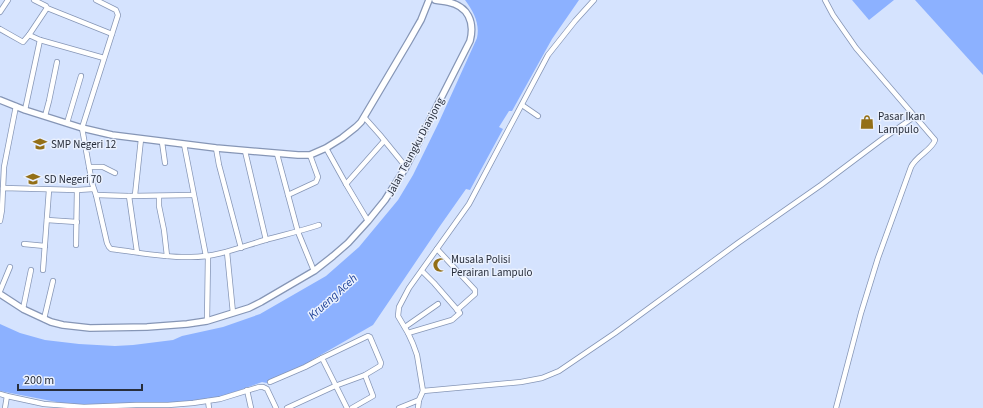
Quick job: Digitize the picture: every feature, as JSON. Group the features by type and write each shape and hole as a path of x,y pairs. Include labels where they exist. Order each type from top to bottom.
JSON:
{"street":[{"path":"0,12 7,0"},
{"path":"34,0 47,8 112,34"},
{"path":"96,0 116,10 118,13 118,19 82,128 93,189 96,195 109,247 111,249 190,258 227,252 319,225"},
{"path":"0,100 25,110 67,122 82,128 112,135 245,151 310,155 337,142 356,127 364,117 409,41 430,0"},
{"name":"Jalan Teungku Dianjong","path":"0,294 44,319 63,325 90,328 147,327 207,321 249,308 314,271 341,250 392,192 467,47 472,35 469,16 464,10 455,4 435,0"},
{"path":"418,408 419,400 423,391 415,349 398,316 398,310 404,296 464,213 548,55 594,0"},
{"path":"825,0 833,15 853,43 935,140 934,143 916,160 911,167 861,312 836,408"},
{"path":"0,29 22,42 25,41 47,8"},
{"path":"29,35 40,40 104,58"},
{"path":"25,110 40,40"},
{"path":"45,116 57,62"},
{"path":"67,122 81,76"},
{"path":"522,105 538,116"},
{"path":"0,221 3,188 2,167 16,106"},
{"path":"364,117 406,167"},
{"path":"423,391 521,382 542,378 559,371 914,117"},
{"path":"135,195 141,139"},
{"path":"346,184 384,141"},
{"path":"162,142 165,163"},
{"path":"184,144 193,195 207,256 207,321"},
{"path":"216,148 219,165 241,248"},
{"path":"326,148 368,221"},
{"path":"245,151 266,240"},
{"path":"277,154 298,232 314,271"},
{"path":"288,195 316,182 318,177 310,155"},
{"path":"89,167 103,167 115,173"},
{"path":"3,188 49,190 93,189"},
{"path":"43,270 49,190"},
{"path":"76,245 77,190"},
{"path":"96,195 193,195"},
{"path":"129,196 137,252"},
{"path":"159,196 159,206 167,256"},
{"path":"47,220 77,222"},
{"path":"24,244 45,246"},
{"path":"437,249 476,290 474,294 457,310"},
{"path":"227,252 233,313"},
{"path":"0,290 10,267"},
{"path":"23,308 31,270"},
{"path":"408,333 452,320 460,313 422,271"},
{"path":"44,319 53,281"},
{"path":"405,327 438,304"},
{"path":"270,382 305,367 366,336 369,336 381,363 380,366 365,375 335,386 287,408"},
{"path":"322,358 347,408"},
{"path":"352,408 373,396 365,375"},
{"path":"0,394 44,406 84,408 136,405 168,407 220,399 247,390 263,387 267,389 276,408"},
{"path":"247,390 251,408"},
{"path":"5,408 7,396"},
{"path":"399,408 419,400"},
{"path":"208,401 209,408"}],"water":[{"name":"Krueng Aceh","path":"465,0 579,0 552,39 512,111 509,111 499,127 503,129 470,190 466,189 373,325 312,360 310,364 267,383 262,382 215,399 170,404 72,405 0,391 0,324 20,333 45,340 79,344 115,346 173,340 182,336 223,327 260,314 326,276 359,247 398,200 413,175 477,38 478,28 476,18"},
{"path":"852,0 894,0 869,20"},
{"path":"915,0 983,0 983,75"}],"place":[{"name":"Pasar Ikan Lampulo","path":"867,122"},
{"name":"SMP Negeri 12","path":"40,144"},
{"name":"SD Negeri 70","path":"33,179"},
{"name":"Musala Polisi Perairan Lampulo","path":"440,265"}]}
